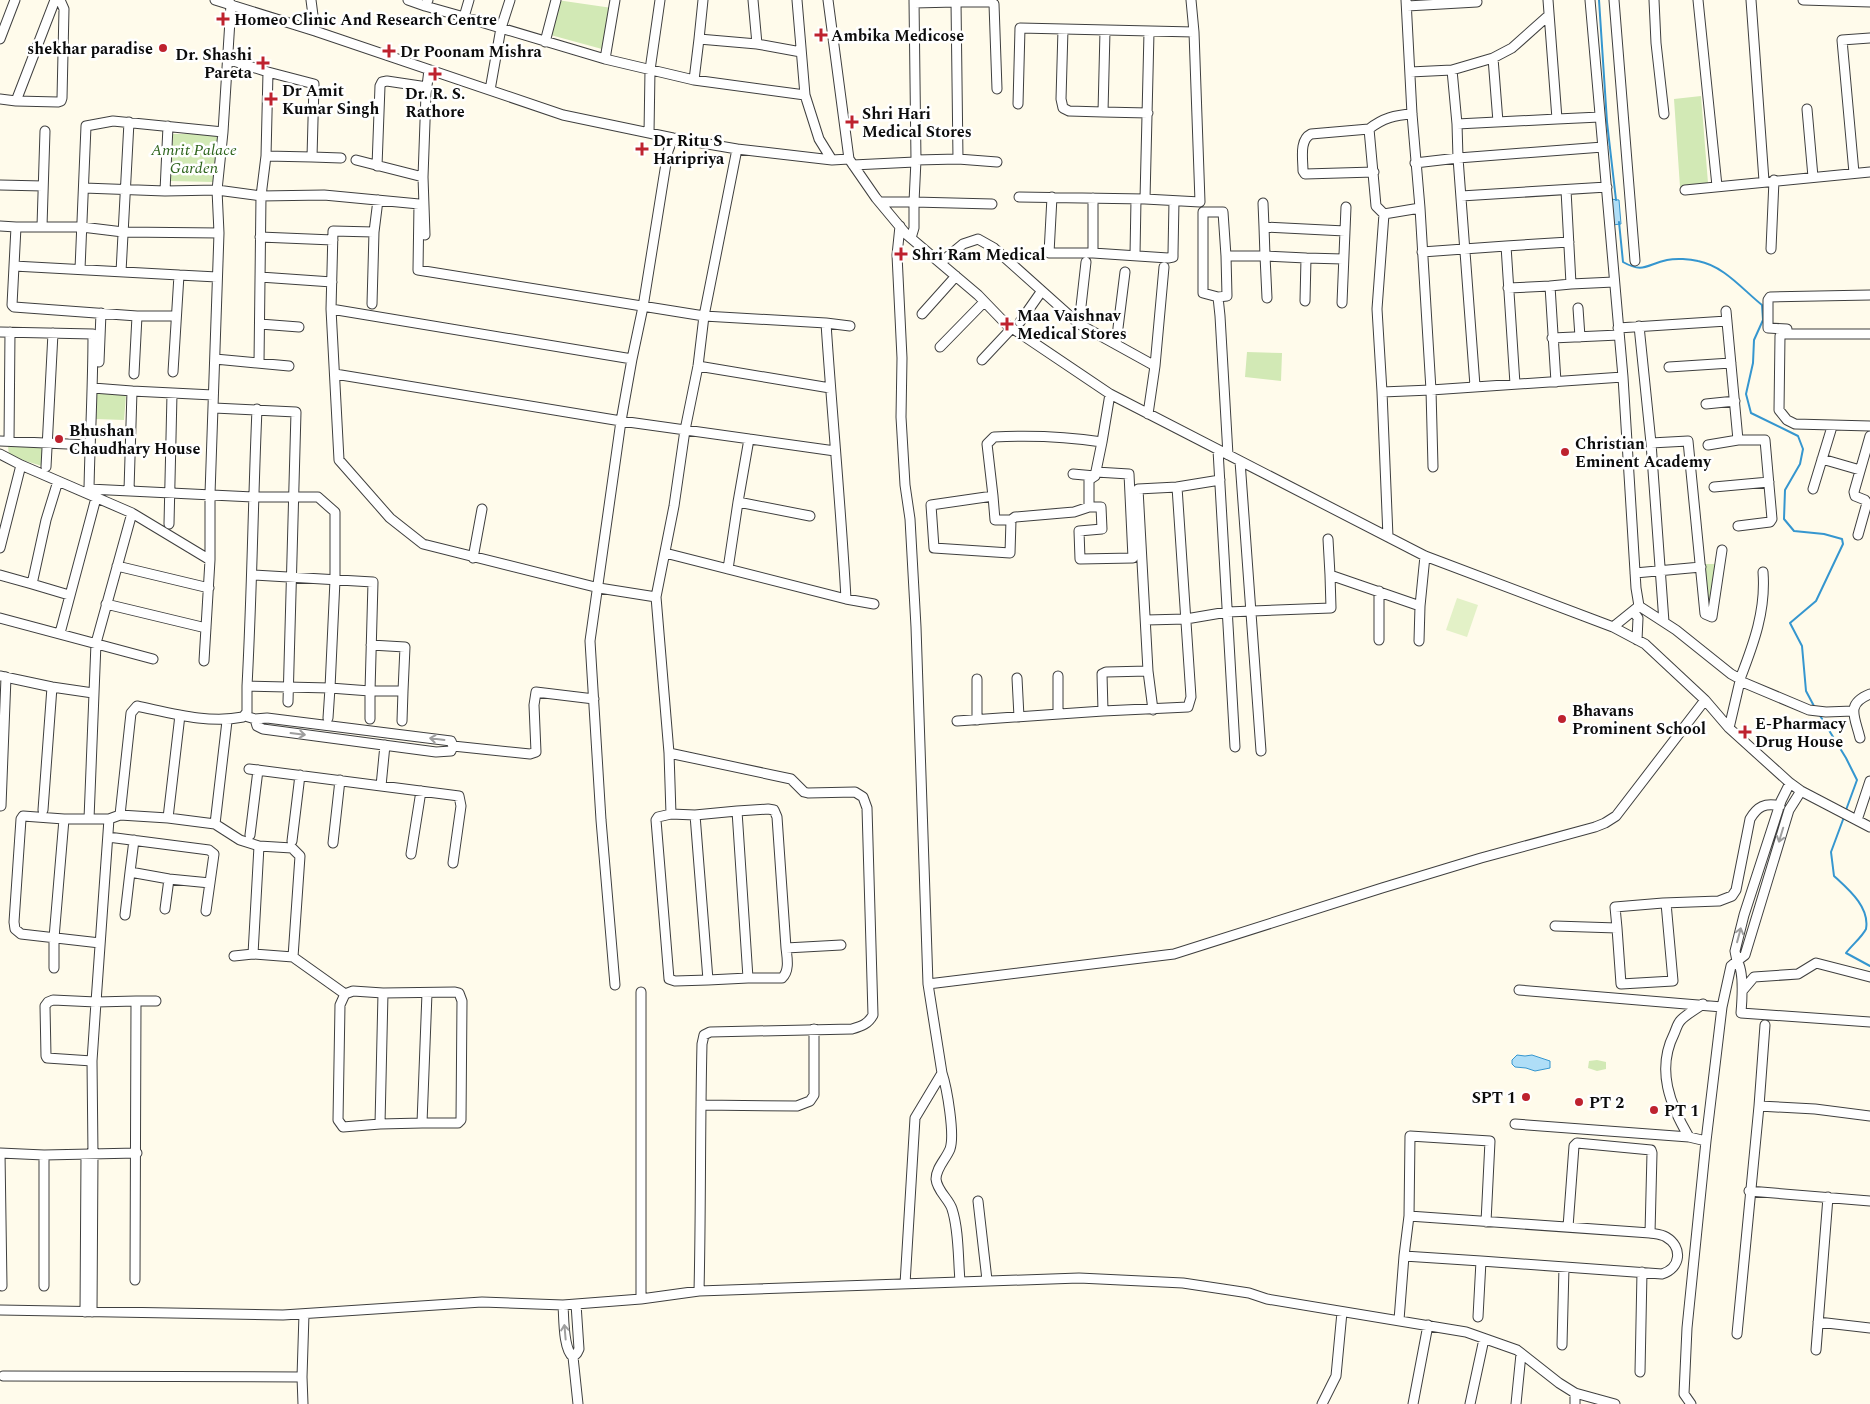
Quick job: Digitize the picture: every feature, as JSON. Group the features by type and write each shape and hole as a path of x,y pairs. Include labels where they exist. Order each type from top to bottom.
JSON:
{"street":[{"path":"0,39 15,0"},
{"path":"16,101 55,0"},
{"path":"0,99 61,101 64,9 60,0"},
{"path":"217,0 230,4 244,4 315,32 563,115 673,138 737,149 851,162 958,159 997,162"},
{"path":"312,0 315,32"},
{"path":"408,0 427,3 464,17 545,42 650,70 694,80 805,95"},
{"path":"464,17 469,0"},
{"path":"490,90 501,28 510,0"},
{"path":"545,42 556,0"},
{"path":"605,59 615,0"},
{"path":"649,133 650,70 660,1 650,0"},
{"path":"694,80 703,0"},
{"path":"754,0 757,44"},
{"path":"796,0 805,95 819,139 832,160"},
{"path":"828,0 851,162 880,202 911,238 984,302 1110,394 1148,414 1425,556 1613,627 1645,644 1705,700 1729,728 1790,783 1801,791 1870,828"},
{"path":"1019,197 1200,202 1194,32 1191,0"},
{"path":"1548,0 1557,119"},
{"path":"1590,0 1623,377 1638,618 1637,640"},
{"path":"1614,0 1635,261"},
{"path":"1654,0 1656,43 1664,114"},
{"path":"1698,0 1717,186"},
{"path":"1751,0 1764,181"},
{"path":"1803,0 1870,2"},
{"path":"911,238 914,228 916,161 914,2 990,2 994,4 997,89"},
{"path":"956,2 958,159"},
{"path":"1433,467 1431,390 1420,208 1415,163 1407,3 1477,2"},
{"path":"204,661 210,560 210,494 219,233 217,190 223,132 230,4"},
{"path":"1410,72 1452,70 1494,58 1512,48 1549,15"},
{"path":"1018,104 1020,28 1194,32"},
{"path":"1063,29 1061,99 1063,108 1069,111 1148,114"},
{"path":"1103,112 1105,31"},
{"path":"1135,255 1148,114 1149,32"},
{"path":"1854,173 1842,40 1870,38"},
{"path":"699,39 757,44 800,52"},
{"path":"1494,58 1498,122"},
{"path":"227,59 314,84 312,157"},
{"path":"425,235 423,177 426,87 429,70"},
{"path":"1452,70 1475,386"},
{"path":"259,363 261,196 266,156 268,72"},
{"path":"377,166 380,86 382,82 387,81 426,87"},
{"path":"1808,109 1813,177"},
{"path":"1374,172 1308,174 1303,171 1303,141 1306,136 1311,134 1369,129 1380,120 1398,115 1412,114"},
{"path":"1456,124 1600,117"},
{"path":"80,270 86,126 113,121 223,132"},
{"path":"121,272 129,122"},
{"path":"165,191 168,126"},
{"path":"1369,129 1376,206 1384,214 1377,309 1388,537"},
{"path":"42,226 45,131"},
{"path":"615,985 601,820 590,641 599,588 608,506 621,421 643,307 668,151 673,138"},
{"path":"1415,163 1603,147"},
{"path":"671,814 669,753 656,597 698,366 704,316 737,149"},
{"path":"266,156 341,158"},
{"path":"356,160 423,177"},
{"path":"1685,190 1870,172"},
{"path":"1772,249 1774,180"},
{"path":"0,185 43,186"},
{"path":"1461,196 1607,187"},
{"path":"84,188 165,191 217,190 261,196 324,196 419,204 418,270 704,316 850,326"},
{"path":"1566,190 1571,284"},
{"path":"1052,197 1049,252 1168,258 1172,257 1174,201"},
{"path":"1093,198 1093,253"},
{"path":"372,304 374,232 378,200"},
{"path":"880,202 992,204"},
{"path":"1263,203 1267,298"},
{"path":"1342,303 1346,207"},
{"path":"1384,214 1420,208"},
{"path":"1203,212 1223,212 1226,256 1228,296 1218,297 1203,293 1203,212"},
{"path":"0,226 82,227 122,232 219,233"},
{"path":"900,226 897,256 902,358 901,416 905,485 910,519 916,627 928,984 942,1073 949,1102 951,1147 937,1171 936,1178 937,1184 952,1208 960,1282"},
{"path":"16,227 12,305 14,307 101,314 176,316"},
{"path":"1264,227 1345,231"},
{"path":"374,232 333,231 331,309 339,460 390,518 423,544 599,588 656,597"},
{"path":"260,237 333,240"},
{"path":"940,263 963,244 978,239 994,248 1079,324 1155,366"},
{"path":"1422,252 1569,242"},
{"path":"1506,246 1515,384"},
{"path":"1226,256 1343,259"},
{"path":"1305,301 1306,258"},
{"path":"1079,324 1086,262"},
{"path":"14,266 217,277"},
{"path":"1148,414 1155,366 1164,267"},
{"path":"1116,344 1125,272"},
{"path":"173,372 179,275"},
{"path":"922,314 956,276"},
{"path":"260,277 332,282"},
{"path":"1508,288 1614,282"},
{"path":"1550,286 1556,382"},
{"path":"982,360 1016,325 1041,292"},
{"path":"1870,295 1773,296 1768,300 1768,328 1870,330"},
{"path":"1218,297 1228,455"},
{"path":"940,347 984,302"},
{"path":"1578,308 1580,337"},
{"path":"331,309 632,359"},
{"path":"1726,311 1738,440"},
{"path":"99,362 101,314"},
{"path":"134,374 137,316"},
{"path":"1552,338 1580,337 1618,332 1639,326 1727,321"},
{"path":"826,323 846,599"},
{"path":"260,324 299,327"},
{"path":"1639,326 1651,443 1664,622"},
{"path":"0,332 93,334 89,489 253,497 318,497 335,512 335,580 328,718"},
{"path":"10,332 4,441 90,445"},
{"path":"46,467 53,333"},
{"path":"1870,334 1781,334 1779,410 1787,420 1796,424 1870,426"},
{"path":"215,359 289,366"},
{"path":"1669,367 1731,362"},
{"path":"698,366 830,388"},
{"path":"335,374 621,421 835,451"},
{"path":"1382,392 1623,377"},
{"path":"93,388 214,395"},
{"path":"129,490 132,391"},
{"path":"168,524 172,394"},
{"path":"1089,507 1089,480 1095,474 1110,394"},
{"path":"1706,404 1735,401"},
{"path":"214,408 296,412 288,702"},
{"path":"245,716 247,712 257,409"},
{"path":"1812,489 1831,430"},
{"path":"1072,474 1129,474 1133,558 1080,559 1079,531 1102,529 1101,507 1089,507 1074,512 1015,517 1011,520 995,520 987,444 994,437 1037,435 1102,442"},
{"path":"1858,535 1867,503 1854,494 1870,436"},
{"path":"728,569 749,439"},
{"path":"1708,445 1738,440 1765,440 1772,519 1770,522 1738,526"},
{"path":"1651,443 1688,441 1705,614 1712,617 1722,550"},
{"path":"1218,450 1235,746"},
{"path":"0,454 20,465 132,513 210,560"},
{"path":"1822,459 1860,470"},
{"path":"1240,460 1261,752"},
{"path":"0,548 20,465"},
{"path":"1154,710 1148,671 1138,489 1177,487 1220,480"},
{"path":"32,584 46,520 58,481"},
{"path":"1714,487 1769,482"},
{"path":"957,721 1103,711 1185,708 1190,705 1177,487"},
{"path":"993,496 931,505 934,548 1010,553 1011,520"},
{"path":"60,633 96,498"},
{"path":"738,502 810,516"},
{"path":"473,558 482,509"},
{"path":"89,820 96,643 132,513"},
{"path":"1146,620 1186,619 1251,610 1331,608 1328,540"},
{"path":"665,553 846,599 874,604"},
{"path":"1419,641 1425,556"},
{"path":"117,566 209,588"},
{"path":"1635,573 1701,567"},
{"path":"1729,728 1740,680 1759,626 1764,593 1763,572"},
{"path":"0,575 69,595"},
{"path":"252,575 373,582 370,719"},
{"path":"1330,575 1420,606"},
{"path":"1379,591 1380,640"},
{"path":"106,604 206,628"},
{"path":"1613,627 1636,609"},
{"path":"1636,609 1664,622 1740,680 1817,711 1853,710"},
{"path":"0,618 154,659"},
{"path":"371,645 405,647 402,722"},
{"path":"1103,711 1102,674 1106,672 1148,671"},
{"path":"1,806 3,676 52,687 93,693"},
{"path":"1058,676 1058,714"},
{"path":"1017,678 1019,717"},
{"path":"977,679 977,720"},
{"path":"247,686 403,691"},
{"path":"43,810 52,687"},
{"path":"453,746 530,754 536,752 534,705 536,692 594,699"},
{"path":"1860,738 1853,710 1854,705 1859,698 1870,694"},
{"path":"928,984 1174,954 1382,888 1606,823 1616,816 1705,700"},
{"path":"120,815 130,713 137,706 180,715 227,720 245,716 256,719 262,717 445,740 452,741 453,746 451,751 446,752 263,729 257,726 256,719"},
{"path":"168,818 180,715"},
{"path":"215,824 227,720"},
{"path":"381,786 385,745"},
{"path":"669,753 791,779 804,792 808,793 855,792 863,797 867,808 873,1015 868,1022 862,1027 852,1029 710,1032 704,1035 702,1044 699,1291"},
{"path":"250,835 254,769 459,796 461,806 454,863"},
{"path":"292,841 300,775"},
{"path":"333,843 340,780"},
{"path":"1856,819 1870,781"},
{"path":"1790,783 1780,806 1734,951 1737,961 1741,966 1742,1013 1870,1022"},
{"path":"411,854 421,791"},
{"path":"1691,1404 1684,1397 1687,1328 1722,1007 1731,966 1745,955 1789,810 1801,791"},
{"path":"1666,902 1673,981 1621,984 1615,907 1666,902 1719,901 1732,896 1736,890 1750,820 1755,810 1760,806 1774,804 1780,806"},
{"path":"774,810 777,816 787,969 785,976 782,978 675,981 669,979 656,820 658,817 671,814 695,814 774,810"},
{"path":"737,811 748,978"},
{"path":"695,814 708,980"},
{"path":"100,943 21,934 15,930 21,819 23,816 89,820 109,819 120,815 168,818 215,824 240,840 259,846 292,848 300,856 293,957"},
{"path":"54,968 54,938 64,819"},
{"path":"89,1312 92,1061 109,819"},
{"path":"108,837 209,850 214,854 206,910"},
{"path":"124,915 134,840"},
{"path":"253,954 259,846"},
{"path":"130,872 210,883"},
{"path":"165,909 170,879"},
{"path":"1732,896 1749,901"},
{"path":"1554,926 1617,928"},
{"path":"786,948 841,945"},
{"path":"234,956 253,954 293,957 345,994"},
{"path":"1743,990 1754,977 1798,974 1816,963 1870,977"},
{"path":"1519,990 1722,1007"},
{"path":"353,991 383,993 455,992 460,996 462,1001 462,1115 458,1123 380,1124 346,1128 340,1124 338,1120 340,1005 345,994 353,991"},
{"path":"641,992 641,1299"},
{"path":"380,1124 383,993"},
{"path":"422,1124 427,993"},
{"path":"92,1061 47,1058 45,1006 48,1002 53,1000 156,1002"},
{"path":"135,1280 137,1153 136,1001"},
{"path":"1688,1137 1675,1113 1667,1088 1668,1045 1680,1022 1703,1004"},
{"path":"1737,1334 1765,1025"},
{"path":"701,1105 797,1106 810,1101 814,1095 814,1029"},
{"path":"905,1284 915,1118 942,1073"},
{"path":"1759,1106 1815,1109 1870,1116"},
{"path":"1514,1124 1688,1137 1706,1142"},
{"path":"1399,1320 1409,1216 1410,1136 1490,1141 1486,1222"},
{"path":"1568,1227 1574,1146 1577,1143 1651,1150 1650,1233"},
{"path":"2,1286 0,1153 90,1155 137,1153"},
{"path":"44,1155 44,1286"},
{"path":"1750,1191 1870,1201"},
{"path":"1816,1350 1828,1197"},
{"path":"978,1201 987,1280"},
{"path":"1404,1256 1662,1274 1670,1272 1678,1259 1674,1244 1664,1235 1409,1216"},
{"path":"1678,1259 1694,1260"},
{"path":"1478,1317 1481,1261"},
{"path":"1562,1346 1564,1266"},
{"path":"1640,1372 1642,1272"},
{"path":"0,1310 304,1314 482,1302 563,1305 641,1299 699,1291 987,1280 1079,1278 1184,1283 1249,1293 1267,1299 1466,1332 1517,1350 1576,1393 1614,1404"},
{"path":"573,1357 579,1349 576,1304"},
{"path":"563,1305 566,1347 568,1354 573,1357"},
{"path":"1322,1404 1336,1376 1342,1312"},
{"path":"303,1404 304,1314"},
{"path":"1818,1322 1870,1328"},
{"path":"1413,1404 1428,1325"},
{"path":"1470,1404 1484,1339"},
{"path":"1516,1404 1521,1354"},
{"path":"573,1357 578,1404"},
{"path":"3,1376 302,1377"},
{"path":"1574,1404 1576,1393"}],"green space":[{"path":"557,0 612,8 602,49 547,34"},
{"path":"1701,96 1708,183 1680,187 1674,99"},
{"name":"Amrit Palace Garden","path":"173,134 218,134 213,182 170,181"},
{"path":"1247,352 1282,353 1281,381 1245,377"},
{"path":"97,392 126,395 124,420 96,419"},
{"path":"43,445 42,466 9,456 8,446"},
{"path":"1702,564 1715,564 1709,610"},
{"path":"1457,598 1478,605 1467,637 1446,630"},
{"path":"1589,1061 1606,1062 1606,1069 1597,1071 1588,1068"}],"water":[{"path":"1610,199 1619,200 1621,224 1612,225"},
{"path":"1517,1055 1532,1055 1550,1061 1550,1068 1535,1071 1515,1067 1512,1064 1512,1060"}],"waterway":[{"path":"1599,0 1607,122 1616,200"},
{"path":"1619,222 1623,262 1630,266 1641,268 1675,259 1698,261 1724,273 1762,305 1763,320 1754,340 1753,363 1746,394 1751,413 1798,436 1803,449 1800,464 1785,490 1784,519 1794,531 1824,534 1842,539 1843,544 1816,601 1790,623 1802,646 1806,691 1815,708"},
{"path":"1819,714 1857,780 1846,810"},
{"path":"1844,817 1831,852 1834,876 1857,899 1865,913 1866,921 1866,929 1846,953 1870,966"}],"place":[{"name":"Homeo Clinic And Research Centre","path":"223,19"},
{"name":"Ambika Medicose","path":"821,35"},
{"name":"shekhar paradise","path":"163,48"},
{"name":"Dr Poonam Mishra","path":"389,51"},
{"name":"Dr. Shashi Pareta","path":"263,63"},
{"name":"Dr. R. S. Rathore","path":"435,74"},
{"name":"Dr Amit Kumar Singh","path":"271,99"},
{"name":"Shri Hari Medical Stores","path":"852,122"},
{"name":"Dr Ritu S Haripriya","path":"642,149"},
{"name":"Shri Ram Medical","path":"901,254"},
{"name":"Maa Vaishnav Medical Stores","path":"1007,324"},
{"name":"Bhushan Chaudhary House","path":"59,439"},
{"name":"Christian Eminent Academy","path":"1565,452"},
{"name":"Bhavans Prominent School","path":"1562,719"},
{"name":"E-Pharmacy Drug House","path":"1745,732"},
{"name":"SPT 1","path":"1526,1097"},
{"name":"PT 2","path":"1579,1102"},
{"name":"PT 1","path":"1654,1110"}]}
